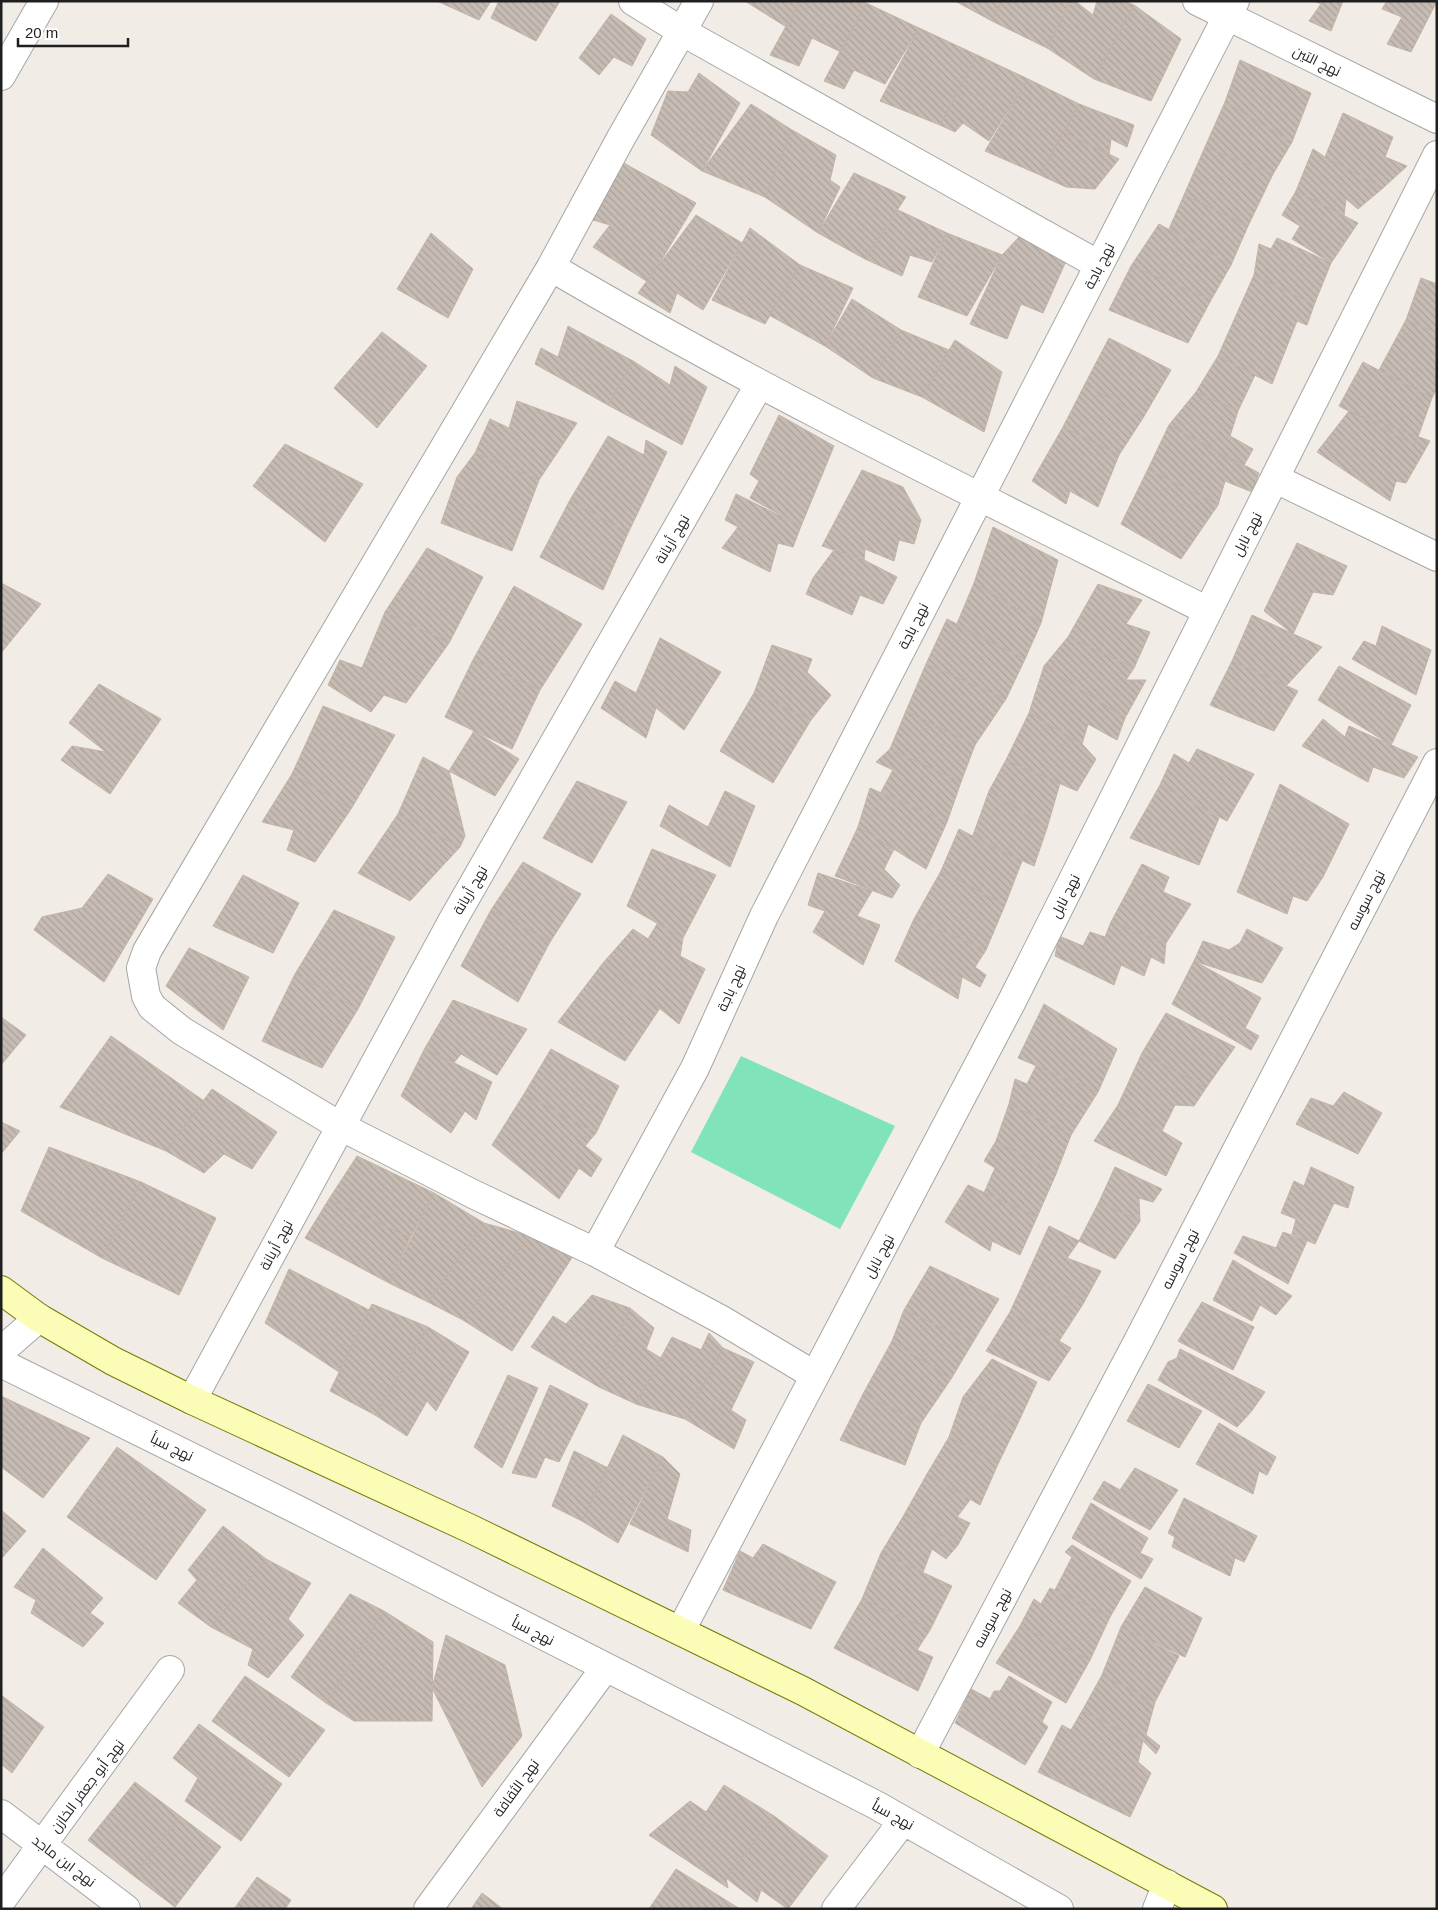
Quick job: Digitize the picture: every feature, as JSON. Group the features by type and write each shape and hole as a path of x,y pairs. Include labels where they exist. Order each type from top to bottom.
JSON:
{"street":[{"path":"1,76 44,1"},
{"path":"633,1 683,32 1100,265"},
{"path":"699,1 621,138 551,268 147,951 142,968 143,984 146,996 152,1007 182,1031 340,1126 473,1194 595,1252 720,1319 814,1375"},
{"name":"نهج التين","path":"1197,1 1230,9 1437,119"},
{"name":"نهج باجة","path":"595,1252 695,1068 764,916 1230,9"},
{"name":"نهج نابل","path":"681,1630 1011,1003 1276,479 1437,155"},
{"path":"551,268 759,385 1208,611"},
{"name":"نهج أريانة","path":"192,1400 458,910 759,385"},
{"path":"1276,479 1437,557"},
{"name":"نهج سوسه","path":"920,1754 1138,1341 1437,763"},
{"path":"1,1290 39,1318 113,1361 681,1630 803,1691 920,1754 1162,1896 1212,1909"},
{"path":"1,1351 39,1318"},
{"name":"نهج سبأ","path":"1,1363 298,1510 903,1821 1059,1909"},
{"name":"نهج الثقافة","path":"428,1909 605,1668"},
{"name":"نهج أبو جعفر الخازن","path":"1,1901 170,1670"},
{"name":"نهج ابن ماجد","path":"1,1814 126,1909"},
{"path":"836,1909 903,1821"}],"green space":[{"path":"741,1056 895,1126 840,1229 691,1152"}],"building":[{"path":"437,1 491,1 479,20"},
{"path":"499,1 560,1 536,41 491,18"},
{"path":"745,1 801,1 788,28"},
{"path":"800,1 862,1 866,3 841,52 812,38 799,66 770,55"},
{"path":"955,1 1002,1 992,21"},
{"path":"1002,1 1070,1 1047,48 992,21"},
{"path":"1071,1 1075,1 1093,15 1097,1 1123,1 1134,5 1094,79 1047,48"},
{"path":"1314,1 1343,1 1331,31 1309,21 1321,4"},
{"path":"1387,1 1437,1 1411,52 1387,44 1402,17 1382,9"},
{"path":"866,3 919,28 885,84 854,70 844,89 824,81"},
{"path":"1134,5 1181,39 1151,101 1094,79"},
{"path":"611,14 646,39 632,66 614,57 599,75 579,58"},
{"path":"919,28 977,55 940,125 880,101"},
{"path":"977,55 1028,79 989,141 963,123 955,132 940,125"},
{"path":"1240,60 1311,93 1292,142 1225,102"},
{"path":"699,73 740,103 702,171 651,135 668,91 688,92"},
{"path":"1028,79 1079,104 1040,175 985,151"},
{"path":"1225,102 1292,142 1273,174 1205,147"},
{"path":"751,104 792,130 765,197 702,171"},
{"path":"1079,104 1134,125 1127,147 1111,139 1109,155 1063,132"},
{"path":"1343,113 1393,137 1385,157 1407,166 1383,188 1325,157"},
{"path":"792,130 836,155 830,180 840,187 818,233 765,197"},
{"path":"1063,132 1119,159 1095,189 1066,187 1040,175"},
{"path":"1205,147 1273,174 1248,226 1184,195"},
{"path":"1313,149 1383,188 1358,209 1346,199 1344,216 1296,191"},
{"path":"620,161 696,203 648,282 593,247 610,225 593,220"},
{"path":"854,173 906,197 865,259 818,233"},
{"path":"1296,191 1358,223 1331,263 1292,239 1300,226 1282,215"},
{"path":"1184,195 1248,226 1231,265 1169,229"},
{"path":"898,210 947,233 932,262 910,255 902,276 865,259"},
{"path":"696,215 742,243 703,310 677,293 670,313 638,293"},
{"path":"1159,224 1231,265 1211,300 1131,266"},
{"path":"750,228 800,265 765,324 712,300"},
{"path":"431,233 473,269 448,318 397,289"},
{"path":"947,233 1002,255 967,316 918,297"},
{"path":"1021,235 1066,261 1043,313 1021,304 1007,339 970,324 1002,255"},
{"path":"1277,238 1331,263 1314,305 1254,275 1259,244 1271,249"},
{"path":"800,265 853,288 825,346 769,315"},
{"path":"1131,266 1211,300 1188,343 1109,310"},
{"path":"1254,275 1314,305 1307,325 1297,321 1272,384 1218,356"},
{"path":"1421,278 1437,284 1437,333 1406,320"},
{"path":"852,299 901,330 873,378 825,346"},
{"path":"1406,320 1437,333 1437,388 1432,398 1379,370"},
{"path":"568,326 633,361 608,405 535,364 541,348 558,357"},
{"path":"901,330 949,350 922,397 873,378"},
{"path":"382,332 427,366 377,428 334,388"},
{"path":"1109,338 1171,370 1143,418 1085,384"},
{"path":"955,340 1002,372 984,432 922,397"},
{"path":"1218,356 1255,375 1238,411 1196,392"},
{"path":"633,361 670,385 675,366 707,387 682,445 608,405"},
{"path":"1363,362 1432,398 1415,445 1339,406"},
{"path":"1085,384 1143,418 1119,455 1063,427"},
{"path":"1196,392 1238,411 1230,436 1253,449 1243,467 1169,425"},
{"path":"517,401 577,423 539,480 475,453 490,419 509,428"},
{"path":"1349,411 1430,441 1406,483 1396,481 1390,501 1317,452"},
{"path":"779,415 834,446 801,526 750,498 759,481 750,474"},
{"path":"1169,425 1259,473 1252,492 1225,481 1218,505 1148,469"},
{"path":"1063,427 1119,455 1098,507 1070,491 1066,504 1032,481"},
{"path":"608,436 644,455 646,440 667,452 628,533 570,500"},
{"path":"285,444 363,484 325,542 253,486"},
{"path":"475,453 539,480 512,551 441,523 457,477"},
{"path":"1148,469 1218,505 1181,559 1121,524"},
{"path":"862,470 903,487 921,520 914,544 899,540 894,561 865,549 864,560 822,546"},
{"path":"736,494 801,526 793,547 778,543 770,572 722,548 738,527 725,520"},
{"path":"570,500 628,533 603,590 540,557"},
{"path":"993,527 1058,560 1041,623 974,583"},
{"path":"1297,543 1347,566 1333,595 1313,592 1293,634 1264,611"},
{"path":"427,548 483,577 449,643 385,612"},
{"path":"834,550 864,560 897,577 883,604 860,595 852,615 806,594 813,578"},
{"path":"1,583 41,604 1,653"},
{"path":"974,583 1041,623 1025,659 956,626"},
{"path":"1098,584 1142,600 1126,624 1150,632 1134,668 1068,637"},
{"path":"514,586 582,624 540,690 473,660"},
{"path":"385,612 449,643 406,703 384,695 371,712 328,685 340,660 362,668"},
{"path":"1252,615 1322,647 1286,686 1232,661"},
{"path":"947,619 1025,659 1006,699 926,664"},
{"path":"1382,626 1431,650 1416,695 1352,659 1364,641 1376,646"},
{"path":"1068,637 1134,668 1126,680 1146,680 1125,718 1044,666"},
{"path":"660,638 721,672 684,730 656,708 646,738 601,708 615,681 636,693"},
{"path":"772,645 812,659 807,672 831,695 811,720 754,693"},
{"path":"473,660 540,690 512,749 445,717"},
{"path":"1232,661 1298,691 1274,731 1210,705"},
{"path":"926,664 1006,699 975,745 906,711"},
{"path":"1044,666 1125,718 1117,740 1088,724 1082,744 1029,713"},
{"path":"1339,666 1411,705 1391,745 1318,700"},
{"path":"99,684 161,719 110,794 61,760 72,746 106,752 69,723"},
{"path":"754,693 811,720 773,783 720,751"},
{"path":"323,706 395,735 351,809 292,774"},
{"path":"906,711 975,745 961,782 890,749"},
{"path":"1029,713 1082,744 1096,759 1077,791 1006,760"},
{"path":"1323,719 1345,737 1349,726 1418,757 1404,778 1373,767 1368,782 1302,746"},
{"path":"474,731 519,759 495,796 449,771"},
{"path":"890,749 961,782 947,822 881,792 893,770 876,762"},
{"path":"1197,749 1254,774 1227,821 1160,785 1174,754 1189,763"},
{"path":"423,757 449,771 465,836 460,847 398,814"},
{"path":"1006,760 1060,783 1047,828 989,791"},
{"path":"292,774 351,809 315,862 287,850 294,830 262,822"},
{"path":"577,781 627,802 592,863 543,838"},
{"path":"1280,784 1349,824 1323,877 1307,901 1293,896 1287,914 1237,892"},
{"path":"1160,785 1219,818 1199,865 1130,838"},
{"path":"870,788 947,822 926,869 858,827"},
{"path":"725,791 755,806 730,867 660,826 669,805 708,827"},
{"path":"989,791 1047,828 1034,866 972,838"},
{"path":"398,814 460,847 410,901 358,873"},
{"path":"858,827 894,849 884,869 900,885 892,898 835,876"},
{"path":"959,829 1022,861 1005,905 941,871"},
{"path":"652,849 716,875 683,938 627,906"},
{"path":"523,862 581,894 550,942 491,910"},
{"path":"1142,864 1169,877 1163,892 1191,904 1166,943 1111,922"},
{"path":"941,871 1005,905 986,950 914,919"},
{"path":"818,873 872,891 857,916 880,925 863,965 813,932 825,911 808,905"},
{"path":"108,874 153,899 104,982 34,930 42,917 82,908"},
{"path":"243,875 299,903 273,953 213,926"},
{"path":"334,910 395,937 358,1009 295,974"},
{"path":"491,910 550,942 518,1002 461,966"},
{"path":"914,919 986,950 975,967 986,975 980,987 962,977 958,999 895,961"},
{"path":"1111,922 1166,943 1164,964 1151,957 1144,976 1121,965 1114,985 1055,956 1059,936 1083,946 1090,932 1105,937"},
{"path":"657,924 683,938 680,956 705,969 679,1024 603,963 633,929 648,939"},
{"path":"1247,929 1283,948 1262,983 1194,961 1203,941 1229,950 1240,943"},
{"path":"189,948 249,977 223,1030 166,986"},
{"path":"1194,961 1261,998 1245,1028 1259,1036 1251,1050 1172,1004"},
{"path":"603,963 660,1008 625,1061 558,1022"},
{"path":"295,974 358,1009 322,1068 262,1041"},
{"path":"453,1000 527,1029 497,1075 461,1054 452,1065 425,1048"},
{"path":"1044,1004 1117,1049 1098,1092 1018,1058"},
{"path":"1166,1013 1235,1047 1206,1088 1142,1053"},
{"path":"1,1017 26,1035 1,1065"},
{"path":"111,1036 204,1101 166,1151 60,1107"},
{"path":"425,1048 492,1082 476,1120 465,1111 451,1133 401,1096"},
{"path":"551,1049 619,1086 596,1133 524,1094"},
{"path":"1142,1053 1206,1088 1194,1106 1175,1105 1162,1131 1118,1105"},
{"path":"1036,1066 1098,1092 1071,1135 1009,1104 1015,1079 1027,1084"},
{"path":"212,1089 277,1132 252,1169 224,1154 204,1173 166,1151"},
{"path":"1344,1092 1382,1113 1358,1154 1296,1124 1311,1098 1333,1106"},
{"path":"524,1094 596,1133 585,1146 602,1159 591,1177 579,1168 559,1199 492,1145"},
{"path":"1009,1104 1071,1135 1056,1174 996,1141"},
{"path":"1118,1105 1182,1143 1166,1176 1094,1141"},
{"path":"1,1122 20,1131 1,1154"},
{"path":"996,1141 1056,1174 1037,1217 984,1193 995,1168 984,1161"},
{"path":"49,1147 141,1182 102,1258 21,1211"},
{"path":"357,1156 434,1193 410,1238 329,1199"},
{"path":"1115,1167 1162,1189 1153,1202 1139,1198 1140,1221 1099,1202"},
{"path":"1311,1167 1354,1187 1348,1208 1334,1203 1315,1244 1292,1234 1296,1219 1281,1213 1294,1181 1304,1186"},
{"path":"141,1182 216,1218 179,1295 102,1258"},
{"path":"968,1185 1037,1217 1020,1255 992,1241 990,1251 945,1222"},
{"path":"434,1193 484,1223 428,1302 389,1283"},
{"path":"329,1199 410,1238 389,1283 305,1238"},
{"path":"1099,1202 1140,1221 1115,1259 1079,1241"},
{"path":"484,1223 530,1236 463,1320 428,1302"},
{"path":"1049,1226 1079,1241 1067,1258 1101,1271 1083,1304 1026,1277"},
{"path":"1283,1232 1307,1241 1288,1284 1234,1253 1243,1236 1276,1248"},
{"path":"530,1236 573,1256 512,1351 463,1320"},
{"path":"1233,1260 1292,1296 1276,1315 1260,1305 1252,1321 1213,1300"},
{"path":"930,1266 999,1299 973,1342 904,1310"},
{"path":"289,1269 369,1310 339,1372 265,1323"},
{"path":"1053,1276 1083,1304 1059,1341 1010,1312 1026,1277 1049,1288"},
{"path":"592,1295 630,1308 599,1387 531,1347 553,1316 566,1324"},
{"path":"1202,1302 1254,1327 1233,1370 1178,1341"},
{"path":"372,1304 428,1327 375,1415 330,1391"},
{"path":"630,1308 654,1328 646,1349 661,1358 636,1404 599,1387"},
{"path":"904,1310 973,1342 951,1379 892,1341"},
{"path":"1010,1312 1071,1348 1049,1381 986,1351"},
{"path":"428,1327 469,1352 436,1411 427,1401 407,1436 375,1415"},
{"path":"709,1333 723,1348 685,1419 636,1404 672,1337 701,1350"},
{"path":"892,1341 951,1379 921,1423 863,1394"},
{"path":"723,1348 754,1362 731,1410 746,1420 734,1449 685,1419"},
{"path":"1180,1349 1265,1392 1251,1412 1237,1427 1158,1380 1168,1362 1177,1358"},
{"path":"992,1359 1037,1382 1017,1425 963,1397"},
{"path":"508,1375 538,1388 502,1468 474,1447"},
{"path":"1148,1384 1202,1411 1179,1448 1127,1421"},
{"path":"550,1385 588,1404 559,1462 545,1457 536,1478 512,1473"},
{"path":"863,1394 921,1423 905,1465 840,1440"},
{"path":"1,1396 90,1438 43,1498 1,1467"},
{"path":"963,1397 1017,1425 998,1464 949,1437"},
{"path":"1219,1423 1276,1457 1267,1475 1259,1471 1253,1494 1196,1464"},
{"path":"623,1435 663,1457 618,1543 582,1521"},
{"path":"949,1437 998,1464 980,1505 927,1474"},
{"path":"117,1447 206,1510 156,1580 67,1517"},
{"path":"574,1451 608,1468 582,1521 552,1506"},
{"path":"663,1457 680,1474 667,1519 691,1530 688,1552 630,1524"},
{"path":"1135,1468 1178,1490 1150,1530 1093,1499 1104,1481 1120,1490"},
{"path":"927,1474 970,1500 957,1517 970,1523 958,1545 904,1515"},
{"path":"1184,1498 1257,1536 1244,1562 1235,1558 1230,1576 1172,1547 1175,1537 1168,1533"},
{"path":"1091,1503 1148,1538 1140,1553 1153,1559 1141,1579 1072,1538"},
{"path":"1,1510 26,1531 1,1559"},
{"path":"904,1515 958,1545 946,1559 932,1549 923,1572 881,1553"},
{"path":"223,1526 266,1559 211,1627 178,1603 197,1580 188,1570"},
{"path":"763,1544 836,1582 811,1629 723,1590 740,1551 753,1558"},
{"path":"1072,1545 1131,1581 1110,1617 1055,1590 1072,1557 1065,1552"},
{"path":"43,1548 103,1598 90,1613 104,1623 83,1647 31,1613 36,1600 14,1587"},
{"path":"881,1553 952,1586 930,1630 862,1599"},
{"path":"266,1559 311,1583 288,1619 304,1635 268,1678 248,1665 253,1649 211,1627"},
{"path":"1145,1587 1202,1618 1185,1657 1121,1627"},
{"path":"1050,1588 1110,1617 1090,1660 1020,1626 1034,1599 1041,1604"},
{"path":"350,1594 384,1611 326,1703 291,1677"},
{"path":"862,1599 930,1630 917,1650 933,1657 918,1691 834,1648"},
{"path":"384,1611 433,1642 432,1721 354,1721 326,1703"},
{"path":"1020,1626 1090,1660 1066,1703 996,1663"},
{"path":"1121,1627 1179,1656 1155,1702 1102,1675"},
{"path":"446,1635 505,1665 522,1736 482,1787 432,1688"},
{"path":"1102,1675 1155,1702 1146,1735 1160,1746 1156,1754 1143,1741 1082,1711"},
{"path":"245,1676 325,1730 289,1777 212,1721"},
{"path":"1009,1676 1052,1702 1042,1722 1048,1727 1025,1765 955,1723 971,1689 990,1699 994,1691 1000,1691"},
{"path":"1,1695 44,1727 12,1773 1,1764"},
{"path":"1082,1711 1143,1741 1138,1762 1151,1773 1130,1817 1038,1772 1062,1725 1071,1730"},
{"path":"199,1724 282,1784 241,1841 185,1801 198,1778 173,1758"},
{"path":"135,1782 180,1816 134,1876 88,1840"},
{"path":"724,1785 774,1816 726,1878 728,1888 649,1835 690,1801 706,1812"},
{"path":"180,1816 221,1847 175,1907 134,1876"},
{"path":"774,1816 828,1856 788,1909 761,1890 757,1902 726,1878"},
{"path":"676,1869 740,1909 649,1909"},
{"path":"257,1877 291,1900 285,1909 234,1909"},
{"path":"482,1893 503,1909 471,1909"}]}
